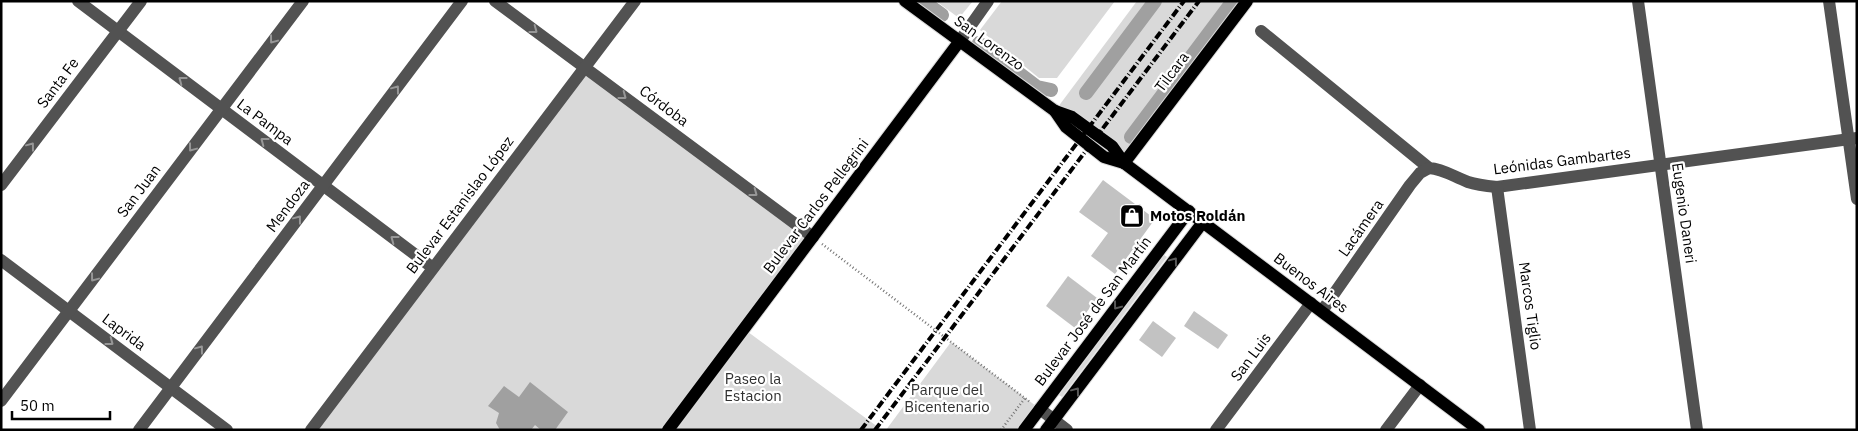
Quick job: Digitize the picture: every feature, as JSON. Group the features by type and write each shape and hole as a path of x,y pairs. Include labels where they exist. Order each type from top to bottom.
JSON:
{"main road":[{"name":"San Lorenzo","path":"905,1 1055,111 1066,127 1084,133"},
{"name":"Tilcara","path":"1124,163 1247,1"},
{"name":"Bulevar Carlos Pellegrini","path":"668,430 959,42"},
{"name":"Buenos Aires","path":"1084,133 1104,157 1124,163 1479,430"},
{"name":"Bulevar José de San Martín","path":"1024,430 1188,211"},
{"path":"1050,425 1203,222"}],"street":[{"name":"La Pampa","path":"78,1 433,268"},
{"name":"Santa Fe","path":"1,185 141,1"},
{"name":"San Juan","path":"1,401 303,1"},
{"name":"Mendoza","path":"139,430 462,1"},
{"name":"Córdoba","path":"495,1 813,237"},
{"name":"Bulevar Estanislao López","path":"311,430 635,1"},
{"name":"Bulevar Carlos Pellegrini","path":"959,42 988,1"},
{"name":"Eugenio Daneri","path":"1638,1 1697,430"},
{"path":"1829,1 1853,138 1857,199"},
{"name":"Leónidas Gambartes","path":"1261,31 1429,168 1440,169 1469,183 1497,187 1853,138"},
{"name":"Lacámera","path":"1322,311 1410,185 1420,173 1429,168"},
{"name":"Marcos Tiglio","path":"1497,187 1530,430"},
{"name":"Laprida","path":"1,260 227,430"},
{"name":"San Luis","path":"1216,430 1311,303"},
{"path":"1386,430 1420,385"},
{"path":"1040,409 1050,425 1067,430"}],"path":[{"path":"813,237 1040,409"},
{"path":"1002,430 1025,398"}],"green space":[{"path":"936,1 973,1 959,18"},
{"path":"1002,1 1115,1 1057,78 1039,78 980,30"},
{"path":"1137,1 1247,1 1124,163 1104,157 1055,111"},
{"name":"Paseo la Estacion","path":"584,67 813,237 744,329 882,430 311,430"},
{"path":"1164,255 1167,257 1062,397 1059,395"},
{"name":"Parque del Bicentenario","path":"951,342 1040,409 1024,430 886,430"}],"shaded area":[{"path":"530,382 568,412 555,430 541,430 535,425 531,430 500,430 496,423 499,413 488,406 504,386 519,397"}],"building":[{"path":"1103,180 1155,219 1115,274 1091,256 1108,233 1079,212"},
{"path":"1068,276 1097,298 1075,328 1046,306"},
{"path":"1194,311 1228,335 1218,349 1184,326"},
{"path":"1153,321 1176,338 1162,357 1139,340"}],"waterway":[{"path":"923,1 942,15"},
{"path":"1086,93 1155,1"},
{"path":"1131,137 1233,1"},
{"path":"979,43 1037,87 1051,90"}],"railway":[{"path":"861,430 1184,1"},
{"path":"875,430 1199,1"}],"place":[{"name":"Motos Roldán","path":"1132,216"}]}
